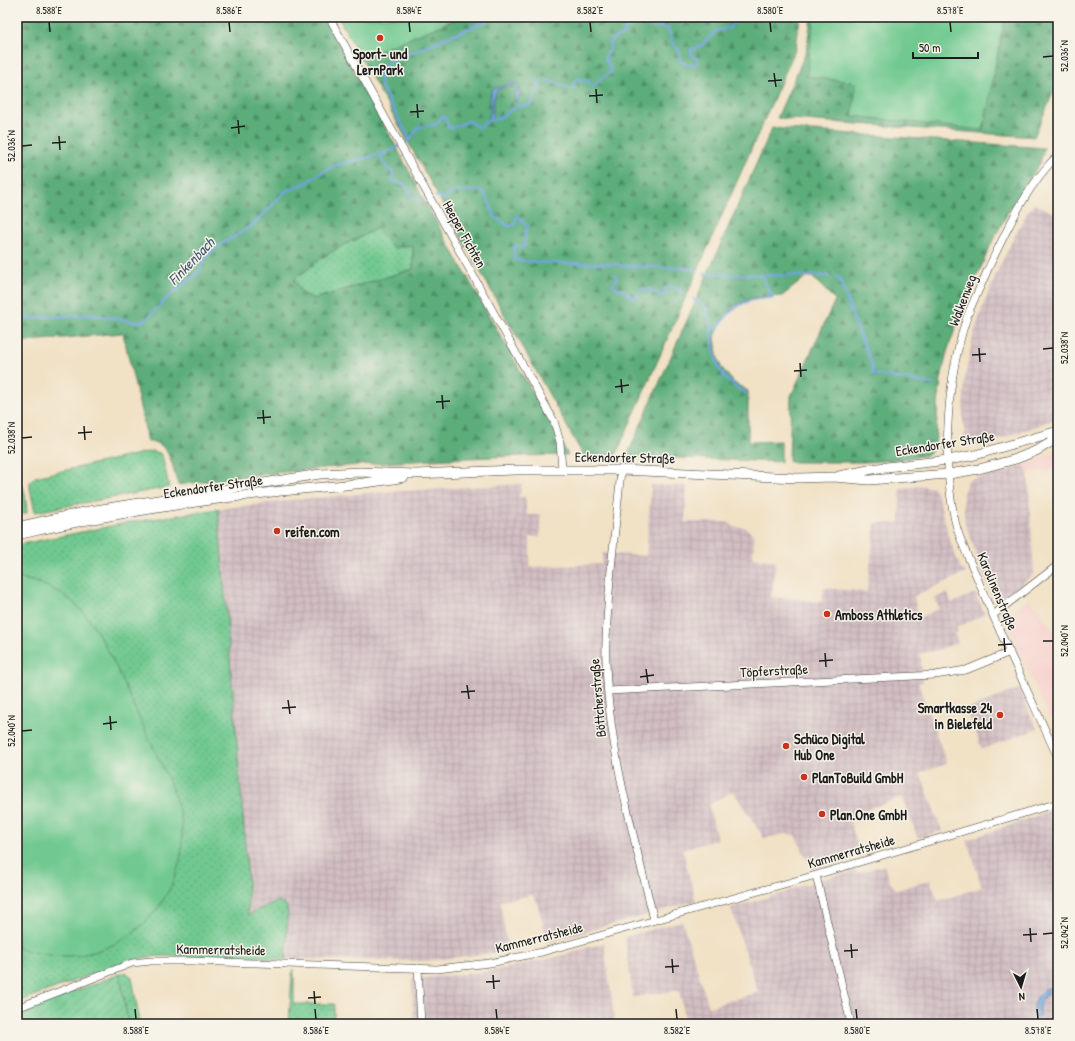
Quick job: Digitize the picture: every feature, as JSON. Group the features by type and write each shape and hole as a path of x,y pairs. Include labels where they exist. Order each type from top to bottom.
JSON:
{"street":[{"name":"Heeper Fichten","path":"329,17 554,421 560,442 562,470"},
{"name":"Walkenweg","path":"949,474 949,412 953,376 968,314 1005,234 1031,188 1049,164 1058,156"},
{"name":"Eckendorfer Straße","path":"834,477 878,468 948,460 995,450 1058,431"},
{"name":"Eckendorfer Straße","path":"17,527 89,511 312,475 360,472 415,474 621,470 798,478 834,477 869,480 949,474 979,469 1016,459 1038,450 1058,438"},
{"name":"Böttcherstraße","path":"621,470 608,617 606,660 608,691 616,757 654,920"},
{"name":"Eckendorfer Straße","path":"17,535 90,520 176,505 265,492 380,481 415,474"},
{"name":"Karolinenstraße","path":"949,474 954,514 958,530 993,615 1058,758"},
{"path":"993,615 1058,565"},
{"name":"Töpferstraße","path":"608,691 935,674 966,670 1010,652"},
{"name":"Kammerratsheide","path":"17,1008 132,963 151,961 452,968 512,959 542,952 816,875 1058,803"},
{"path":"816,875 851,1024"},
{"path":"418,968 421,1024"}],"shaded area":[{"path":"1035,204 1058,215 1058,418 1000,439 974,445 965,438 963,418 965,376 974,333 983,306 998,270 1028,211"},
{"path":"1058,450 1058,469 1028,473 1024,465"},
{"path":"1024,465 1028,473 1034,574 1006,596 995,596 991,593 965,524 963,494 968,480 1004,472"},
{"path":"522,484 519,497 525,497 527,515 540,515 540,537 530,537 530,567 602,564 603,553 646,556 651,485 687,486 685,522 728,522 734,527 745,527 754,536 753,558 776,561 771,597 822,602 824,588 867,592 875,523 900,523 900,488 923,486 933,488 938,497 953,550 961,569 966,573 914,596 918,618 939,609 935,598 947,593 952,603 975,593 985,614 956,628 958,632 954,634 958,642 938,650 920,653 923,682 918,683 947,764 920,773 942,831 918,838 902,797 848,816 861,855 812,869 795,835 785,834 764,838 733,791 709,805 717,840 682,849 696,901 548,942 537,902 532,895 500,901 508,951 424,961 286,959 288,912 283,902 275,902 248,916 248,881 218,509 369,493"},
{"path":"1029,598 1058,637 1058,712 1050,719 1009,630 1008,615"},
{"path":"1019,689 1037,729 982,749 967,709"},
{"path":"1058,808 1058,1024 655,1024 685,1018 679,990 633,997 625,937 682,921 709,1007 758,992 731,908 787,892 800,886 854,870 858,873 884,865 890,882 897,890 930,880 938,901 982,887 967,840"},
{"path":"604,943 615,1024 414,1024 412,979 485,972 556,957"}],"green space":[{"path":"17,17 324,17 398,150 426,204 568,455 470,458 372,464 275,473 178,485 172,464 166,451 155,443 148,442 123,333 17,342","holes":["377,228 393,248 413,245 413,269 314,299 302,293 294,280 329,254"]},
{"name":"Sport- und LernPark","path":"338,17 461,17 361,58"},
{"path":"461,17 800,17 796,48 616,455 583,455 361,58"},
{"path":"811,17 814,17 808,76 858,83 983,129 1005,17 1058,17 1058,82 1034,137 777,118 806,52"},
{"path":"814,17 1005,17 983,130 852,116 857,83 807,76"},
{"path":"772,128 1044,148 1040,163 1011,207 992,242 960,315 947,352 941,379 935,447 928,455 868,462 789,462 791,396 835,300 812,277 806,277 782,296 751,298 734,306 722,321 715,337 717,354 721,367 734,383 748,391 748,442 781,441 781,462 627,456"},
{"path":"377,227 413,245 413,269 314,299 302,293 294,280 320,259 344,244 358,239"},
{"path":"152,451 160,453 163,459 169,487 35,512 30,482 35,477"},
{"path":"17,482 23,486 27,513 17,515"},
{"path":"218,509 248,881 248,915 275,902 279,901 286,905 288,912 286,959 162,956 148,957 129,961 17,1002 17,545 126,523"},
{"path":"17,578 33,581 64,595 77,606 97,631 114,662 166,775 177,803 180,816 182,829 181,853 175,876 165,897 151,916 134,932 114,944 91,953 67,956 54,955 17,947"},
{"path":"294,969 294,1004 334,1004 334,1024 289,1024 292,974"},
{"path":"126,972 132,977 140,1024 128,1024 120,974"},
{"path":"120,974 128,1024 17,1024 17,1013"}],"water":[{"path":"510,82 518,85 520,88 520,95 517,102 514,101 515,93 518,91 516,87 511,85 497,90 493,101 493,115 491,121 487,121 491,111 490,99 492,89 506,85"},
{"path":"1051,987 1052,991 1045,995 1041,1001 1039,1009 1040,1017 1035,1018 1034,1008 1036,999 1042,992"}],"waterway":[{"name":"Finkenbach","path":"410,140 381,87 380,77 384,67 388,62 496,17"},
{"name":"Finkenbach","path":"638,24 645,22 649,26 667,28 669,30 672,42 679,50 680,60 691,65 698,63 698,60 692,56 691,50 702,45 716,31 729,28 737,19 736,17"},
{"name":"Finkenbach","path":"17,322 28,318 94,315 137,322 146,320 168,297 198,273 206,258 217,247 250,227 284,192 308,182 336,165 386,153 410,140 418,127 437,124 442,117 445,117 448,127 452,128 469,121 475,126 480,127 487,121 499,118 516,107 532,105 540,82 548,81 572,89 574,88 575,80 578,79 587,81 592,86 597,84 601,78 611,73 605,58 610,50 610,42 617,36 623,36 626,28 630,27"},
{"path":"380,154 386,167 393,173 392,180 404,184 413,197 420,198"},
{"path":"436,196 444,199 458,190 463,192 479,190 482,191 487,198 495,217 508,226 515,225 517,216 519,217 528,227 525,234 524,248 517,246 514,247 515,260 555,263 617,264 622,266 684,268 696,270"},
{"path":"615,274 617,278 613,285 624,290 631,297 635,298 639,294 640,290 643,289 664,296 666,294 665,289 669,287 676,288 682,292"},
{"path":"705,274 829,276"},
{"path":"711,330 720,326 730,313 740,304 759,298 773,298 762,276"},
{"path":"836,277 839,277 872,365 873,374 932,384"},
{"path":"693,299 704,305 707,310 717,362 721,371 726,379 746,393"}],"place":[{"name":"Sport- und LernPark","path":"380,38"},
{"name":"reifen.com","path":"277,531"},
{"name":"Amboss Athletics","path":"827,614"},
{"name":"Smartkasse 24 in Bielefeld","path":"1000,715"},
{"name":"Schüco Digital Hub One","path":"786,746"},
{"name":"PlanToBuild GmbH","path":"804,777"},
{"name":"Plan.One GmbH","path":"822,814"}]}
